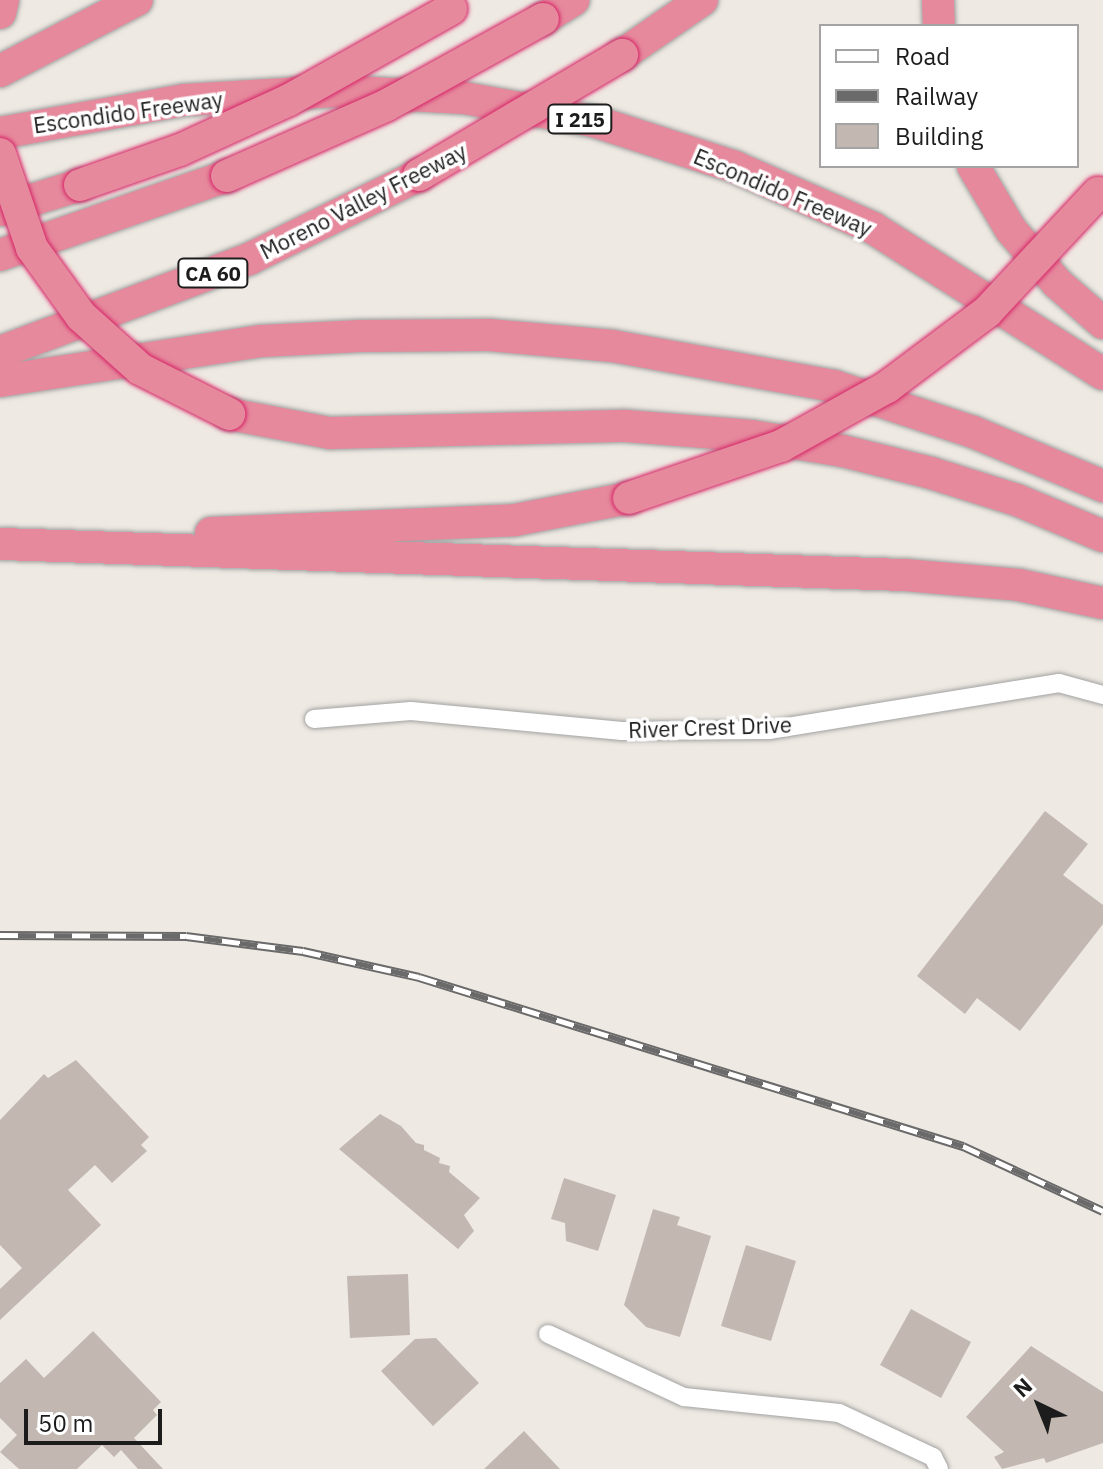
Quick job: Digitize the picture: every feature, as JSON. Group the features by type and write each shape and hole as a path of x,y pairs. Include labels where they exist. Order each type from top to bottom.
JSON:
{"highway":[{"path":"0,13 3,0"},
{"path":"0,71 137,0"},
{"path":"0,255 227,176 387,105 574,0"},
{"name":"Moreno Valley Freeway","path":"0,352 251,258 419,175 622,55 702,0"},
{"path":"938,0 939,24"},
{"path":"0,210 180,150 289,100 458,5"},
{"name":"Escondido Freeway","path":"0,133 184,100 336,91 464,98 593,121 735,167 873,228 1103,374"},
{"path":"0,154 32,248 81,316 140,369 229,414 330,433 626,426 752,436 843,451 931,473 1017,500 1103,536"},
{"path":"974,168 1011,230 1057,283 1103,323"},
{"path":"1,544 515,520 629,498 781,446 887,387 987,312 1101,190"},
{"path":"0,381 290,340 489,335 613,346 834,386 973,432 1103,486"},
{"path":"1,544 905,575 1019,585 1103,603"}],"street":[{"name":"River Crest Drive","path":"314,719 411,711 622,731 769,730 1059,683 1103,695"},
{"path":"548,1334 684,1397 839,1413 933,1457 939,1469"}],"building":[{"path":"1045,811 1088,844 1063,875 1103,905 1103,924 1020,1031 977,998 965,1014 917,976"},
{"path":"76,1060 149,1137 141,1145 147,1151 112,1183 95,1165 68,1190 101,1225 0,1320 0,1289 22,1268 0,1245 0,1120 44,1074 48,1078"},
{"path":"380,1114 401,1126 416,1143 424,1145 424,1150 440,1158 439,1163 450,1166 449,1172 480,1198 464,1215 474,1231 458,1249 339,1149"},
{"path":"564,1178 616,1195 598,1251 566,1241 565,1223 551,1219"},
{"path":"653,1209 680,1217 677,1225 711,1236 680,1337 646,1327 624,1305"},
{"path":"746,1245 796,1261 771,1341 721,1326"},
{"path":"408,1274 410,1335 350,1338 347,1276"},
{"path":"911,1309 971,1342 941,1398 880,1365"},
{"path":"93,1331 161,1402 153,1410 157,1415 134,1438 163,1469 138,1469 121,1450 114,1457 102,1445 77,1469 19,1469 0,1452 17,1435 0,1418 0,1383 26,1359 44,1378"},
{"path":"436,1338 479,1383 433,1426 381,1371 415,1339"},
{"path":"1031,1346 1103,1392 1103,1443 1046,1463 1044,1458 1002,1469 994,1457 1004,1452 966,1417"},
{"path":"524,1431 560,1469 484,1469"}],"railway":[{"path":"0,935 186,936 303,951 419,977 963,1146 1103,1211"}]}
